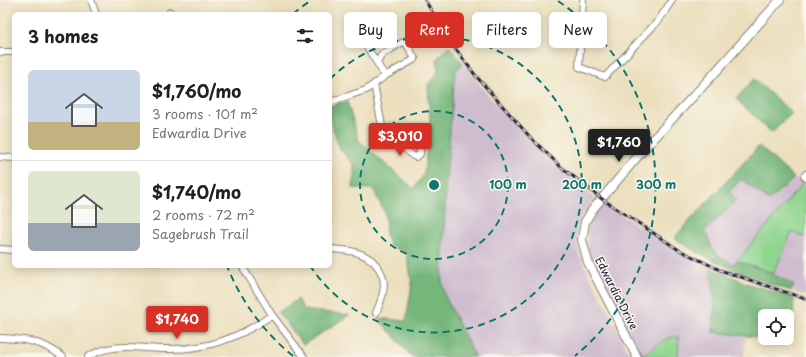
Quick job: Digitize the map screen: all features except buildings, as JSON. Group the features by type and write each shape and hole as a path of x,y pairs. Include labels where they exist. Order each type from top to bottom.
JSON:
{"main road":[{"name":"Edwardia Drive","path":"637,357 588,262 582,240 585,222 592,210 644,149 780,0"}],"street":[{"path":"91,0 95,12"},
{"path":"583,0 579,67 605,77 659,20 672,0"},
{"path":"332,101 366,90 385,76 415,59 405,41 382,54 377,63"},
{"path":"368,48 385,76"},
{"path":"0,52 12,52"},
{"path":"374,84 382,126 398,142"},
{"path":"0,157 12,158"},
{"path":"0,249 12,250"},
{"path":"332,249 361,254 376,264 381,272 384,287 376,313"},
{"path":"243,268 272,315 304,357"},
{"path":"88,357 94,353 109,348 123,346 165,350 193,348 226,341 250,330 272,315"},
{"path":"0,338 22,339 38,342 52,349 63,357"},
{"path":"165,350 165,357"}],"shaded area":[{"path":"463,63 482,88 510,120 551,161 595,199 586,208 577,228 579,254 631,357 475,357 445,296 442,282 446,179 455,72"},
{"path":"741,178 769,201 781,192 794,178 803,183 733,264 729,263 711,247 710,238 704,232 737,200 729,192"},
{"path":"602,203 687,257 711,268 715,302 713,332 745,336 744,357 678,357 679,337 669,337 641,356 591,259 588,248 587,228 591,219"},
{"path":"806,231 806,296 791,291 794,284 773,274 792,232 803,237"}],"green space":[{"path":"446,48 450,48 463,63 455,72 446,179 442,282 445,296 475,357 412,357 378,318 406,321 412,284 407,253 390,246 386,237 385,213 373,189 353,188 354,165 340,149 332,126 332,105 347,101 359,141 414,189 424,174 430,120 428,85 438,71 437,59"},
{"path":"754,79 792,113 772,133 736,99"},
{"path":"759,146 794,178 769,201 741,179 729,192 737,200 704,232 708,237 712,248 728,261 733,264 737,261 763,269 794,285 791,291 731,268 688,247 674,238"},
{"path":"803,183 806,186 806,231 803,237 792,232 773,274 737,261"},
{"path":"711,268 749,284 794,298 793,309 758,309 758,337 713,332 715,302"},
{"path":"298,299 304,310 349,315 303,345 278,312"},
{"path":"669,337 679,337 678,357 641,357 641,356"}],"railway":[{"path":"425,0 448,39 476,76 530,137 561,167 602,199 679,250 720,270 806,299"}]}
